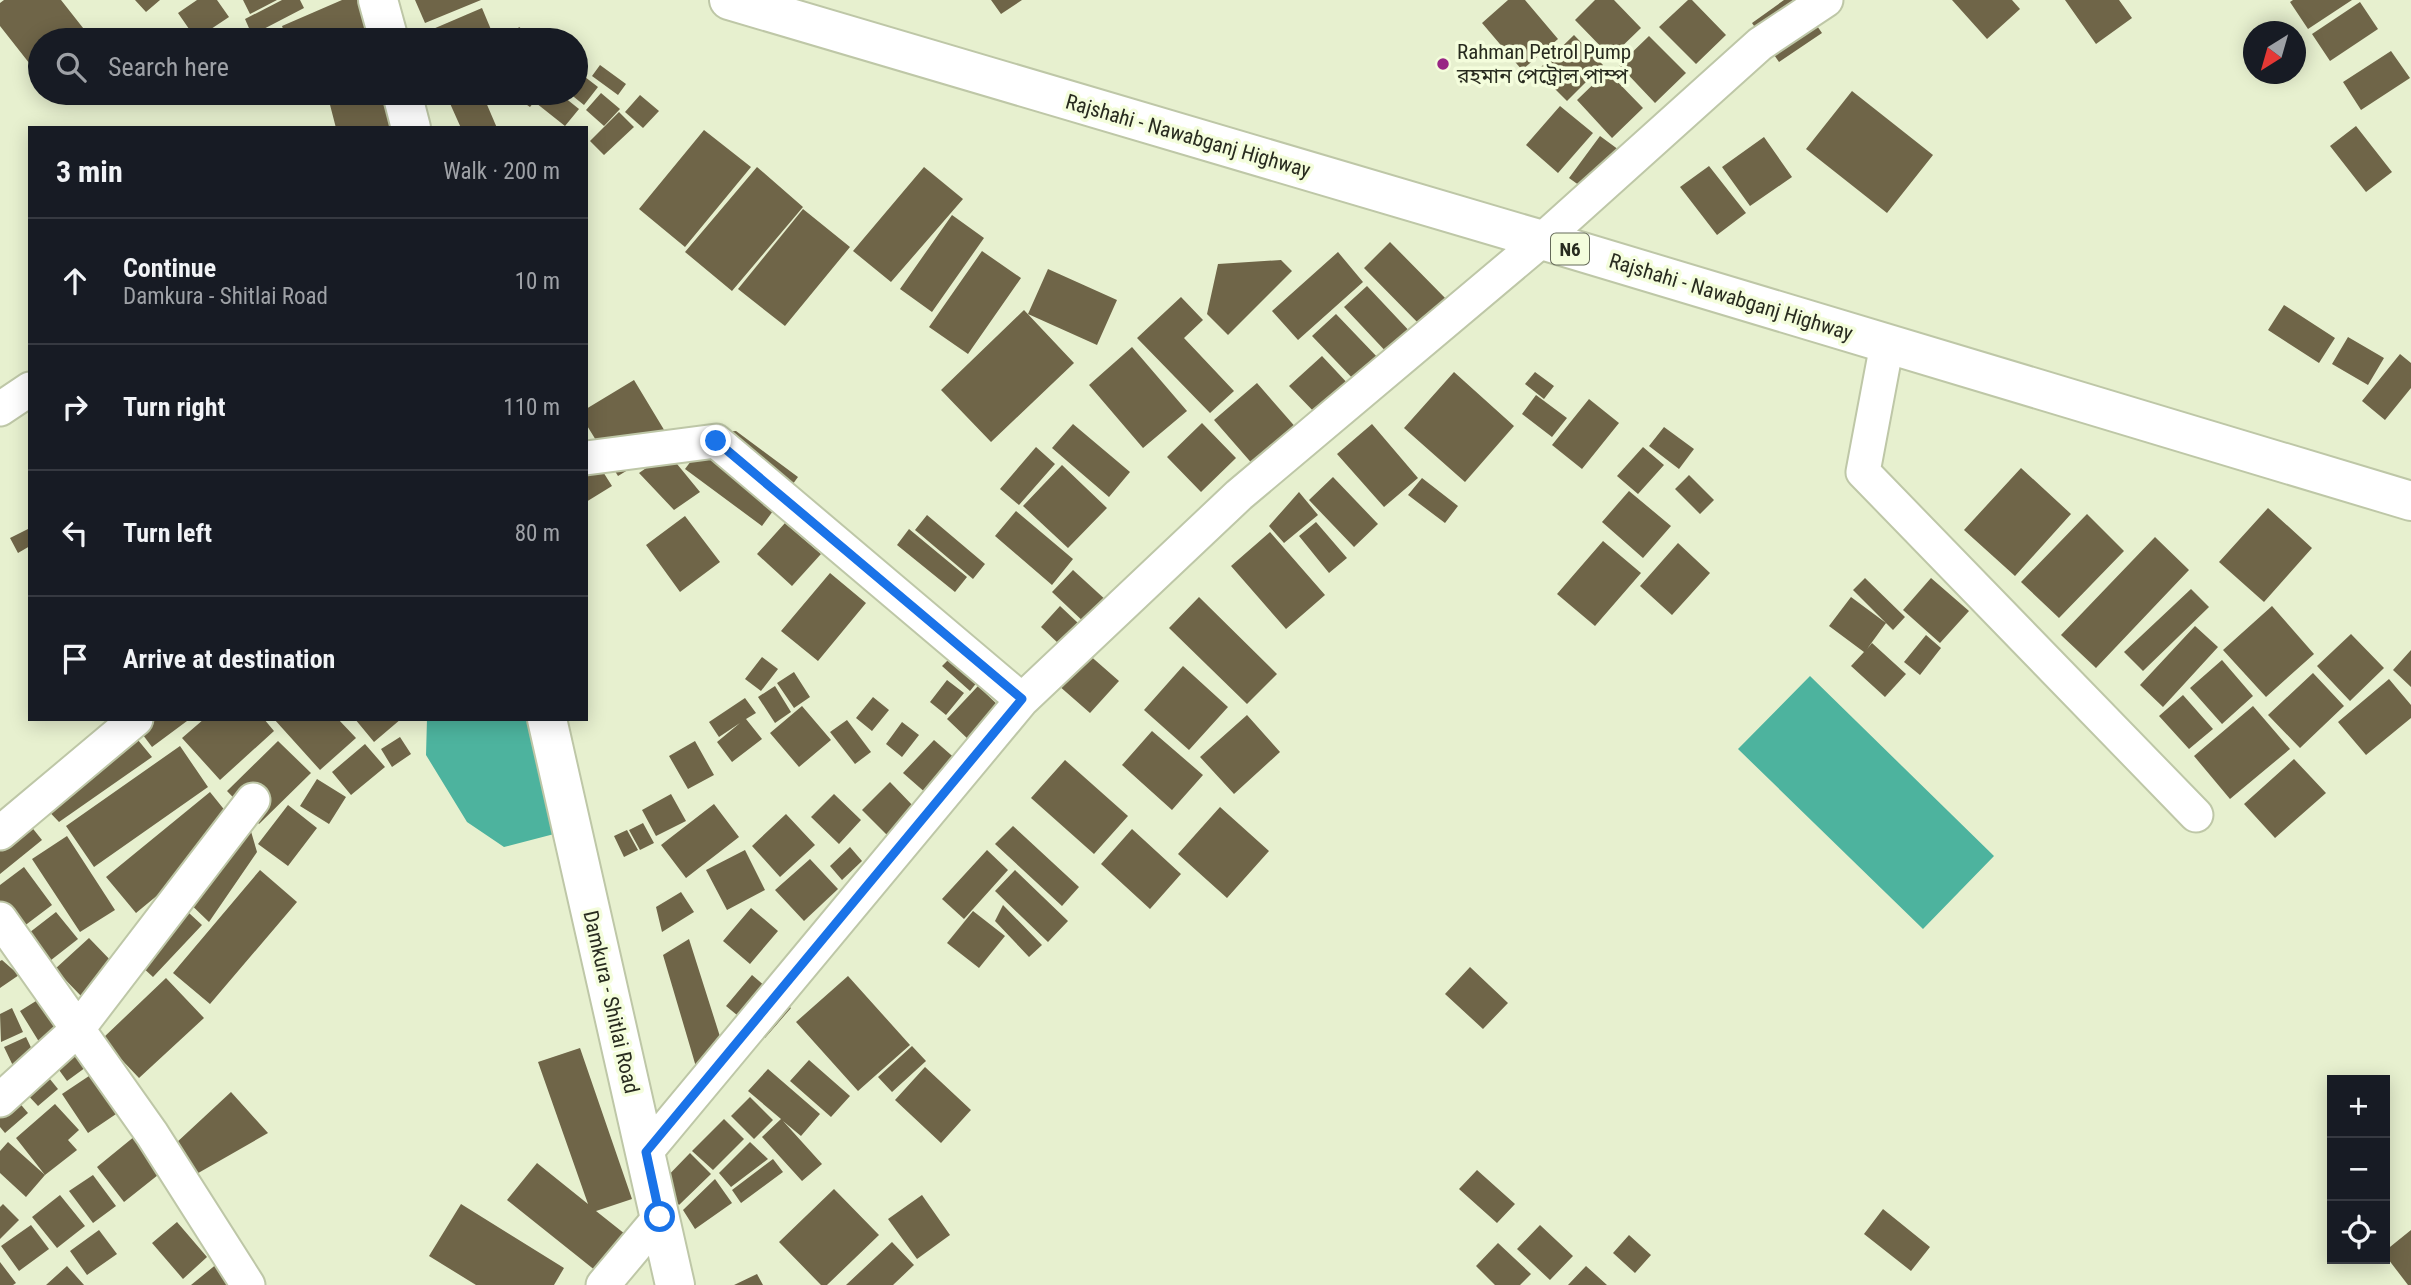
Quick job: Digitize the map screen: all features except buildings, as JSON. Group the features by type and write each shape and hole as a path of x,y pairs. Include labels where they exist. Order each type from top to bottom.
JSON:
{"main road":[{"path":"379,0 386,28"},
{"name":"Rajshahi - Nawabganj Highway","path":"729,0 2411,501"},
{"path":"405,105 410,126"},
{"name":"Damkura - Shitlai Road","path":"547,721 675,1285"}],"street":[{"path":"646,1152 1022,699 1239,495 1542,240 1760,44 1826,0"},
{"path":"1887,344 1863,472 2196,816"},
{"path":"0,409 28,390"},
{"path":"588,458 716,441 1022,699"},
{"path":"0,833 134,721"},
{"path":"0,1100 77,1030 253,800"},
{"path":"0,919 152,1134 248,1285"},
{"path":"603,1285 660,1217"}],"water":[{"path":"1810,676 1994,856 1923,929 1738,749"},
{"path":"427,721 533,721 558,833 504,847 467,822 426,755"}],"place":[{"name":"Rahman Petrol Pump রহমান পেট্রোল পাম্প","path":"1443,64"}],"route":[{"path":"660,1217 646,1152 1022,699 716,441"}]}
